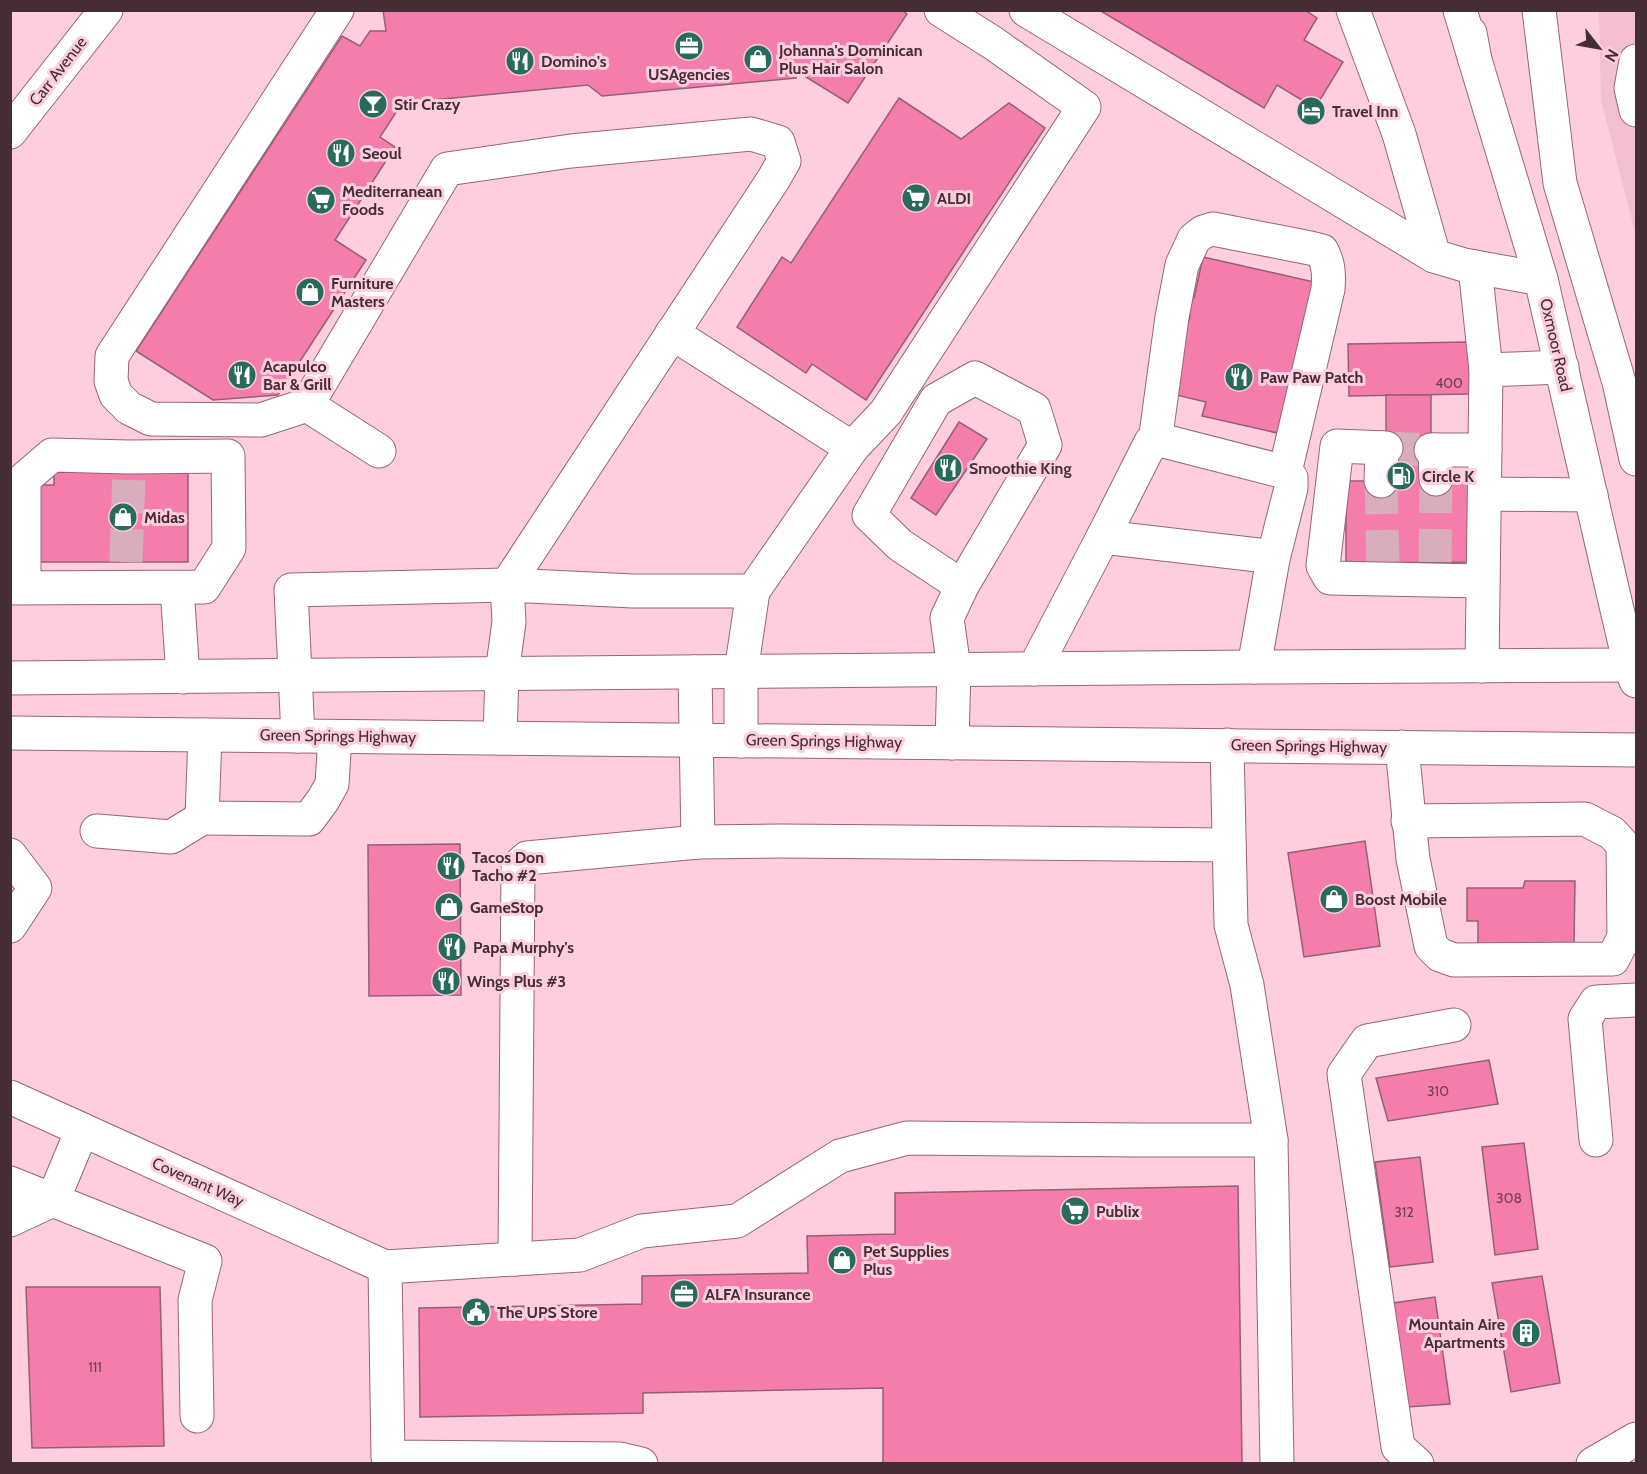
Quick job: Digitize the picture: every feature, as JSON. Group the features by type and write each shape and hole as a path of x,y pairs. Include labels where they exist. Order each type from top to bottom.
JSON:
{"main road":[{"name":"Carr Avenue","path":"10,132 106,10"},
{"path":"338,10 112,356 111,381 116,395 129,408 151,419 261,420 307,405 447,169 571,151 751,134 778,142 784,161 507,585 509,622 502,673 500,738"},
{"path":"741,741 741,672 753,591 852,448 886,412 1084,107 993,43 941,10"},
{"path":"1026,10 1434,256 1475,267 1541,279"},
{"path":"1353,10 1399,134 1434,256"},
{"path":"1460,10 1475,60"},
{"name":"Oxmoor Road","path":"1467,10 1475,60 1541,279 1634,671"},
{"path":"1539,10 1560,183 1628,382 1636,459"},
{"path":"1636,61 1631,88 1636,111"},
{"path":"1155,442 1172,317 1182,265 1194,239 1203,232 1213,229 1310,248 1322,251 1327,260 1328,289 1285,472"},
{"path":"1475,267 1486,370 1482,666"},
{"path":"672,333 852,448"},
{"path":"1486,370 1562,367"},
{"path":"952,743 954,669 947,618 962,586 1045,445 1034,409 975,378 936,400 869,515 900,545 962,586"},
{"path":"307,405 379,452"},
{"path":"1034,669 1143,456 1151,442 1160,440 1285,472 1291,478 1291,488 1273,558 1254,667"},
{"path":"1381,481 1384,448 1337,446 1323,566 1330,578 1383,571 1435,571 1484,581"},
{"path":"1434,460 1485,450"},
{"path":"51,455 129,465 228,456 229,548 204,587 177,588 126,575 17,587 24,479 51,455"},
{"path":"1485,494 1592,495"},
{"path":"1103,537 1273,558"},
{"path":"298,736 291,590 507,585 633,591 753,591"},
{"path":"177,588 183,677"},
{"path":"10,678 1482,666 1634,671"},
{"path":"695,672 698,842"},
{"name":"Green Springs Highway","path":"10,733 1636,750"},
{"path":"202,818 205,735"},
{"path":"98,831 171,837 202,818 309,819 332,784 335,736"},
{"path":"1227,745 1231,925 1247,985 1271,1140 1277,1464"},
{"path":"1402,747 1408,821 1413,859 1431,946 1440,955 1454,960 1613,959 1630,937 1623,845 1612,832 1599,825 1585,819 1408,821"},
{"path":"515,1259 518,866 527,858 698,842 1229,845"},
{"path":"10,855 35,888 10,927"},
{"path":"1596,1140 1584,1019 1596,1002 1636,1000"},
{"path":"1417,1464 1398,1447 1344,1074 1367,1041 1454,1025"},
{"name":"Covenant Way","path":"10,1097 385,1267"},
{"path":"10,1220 53,1200 82,1130"},
{"path":"641,1464 620,1460 388,1457 385,1267 579,1255 642,1231 737,1221 840,1156 907,1137 1271,1140"},
{"path":"10,1183 205,1261 195,1300 197,1416"},
{"path":"1593,1464 1636,1439"}],"shaded area":[{"path":"1599,11 1636,11 1636,236 1601,100"}],"building":[{"path":"383,10 901,10 907,14 848,103 798,72 796,78 602,96 588,85 402,103 380,137 395,147 335,240 366,260 278,395 213,400 136,351 342,36 360,46 370,31 386,31"},
{"path":"1099,10 1305,10 1317,18 1304,40 1343,62 1315,108 1277,85 1264,108"},
{"name":"ALDI","path":"899,98 961,139 1009,103 1045,128 866,400 812,364 806,373 737,327 782,257 791,263"},
{"path":"1203,257 1314,282 1286,435 1202,416 1206,402 1168,393 1190,316 1179,314 1183,296 1194,298"},
{"path":"1469,342 1470,394 1349,396 1348,344"},
{"path":"1386,395 1431,395 1431,479 1472,479 1472,562 1346,563 1346,481 1386,481"},
{"name":"Smoothie King","path":"959,422 987,439 936,515 911,498"},
{"path":"54,472 188,473 188,562 34,562 34,485 54,485"},
{"name":"Boost Mobile","path":"1365,841 1380,946 1304,957 1288,853"},
{"path":"460,844 461,995 369,996 368,845"},
{"path":"1525,881 1575,881 1574,945 1478,944 1478,921 1467,921 1467,888 1523,888"},
{"path":"1489,1060 1498,1104 1388,1121 1376,1078"},
{"path":"1524,1143 1538,1249 1495,1255 1482,1147"},
{"name":"Mountain Aire Apartments","path":"1420,1157 1433,1262 1390,1267 1375,1162"},
{"path":"1238,1186 1242,1464 883,1464 883,1388 643,1393 643,1413 420,1417 419,1308 642,1304 642,1276 808,1273 807,1236 895,1234 895,1193"},
{"name":"Mountain Aire Apartments","path":"1542,1276 1560,1383 1511,1392 1492,1283"},
{"path":"26,1287 160,1287 164,1446 32,1448"},
{"name":"Mountain Aire Apartments","path":"1435,1297 1450,1404 1407,1407 1393,1303"}],"tunnel":[{"path":"1386,448 1431,450"},
{"path":"126,562 129,473"},
{"path":"1435,562 1436,479"},
{"path":"1381,481 1383,562"}],"place":[{"name":"USAgencies","path":"689,46"},
{"name":"Johanna's Dominican Plus Hair Salon","path":"758,59"},
{"name":"Domino's","path":"520,61"},
{"name":"Stir Crazy","path":"373,104"},
{"name":"Travel Inn","path":"1311,111"},
{"name":"Seoul","path":"341,153"},
{"name":"ALDI","path":"916,198"},
{"name":"Mediterranean Foods","path":"321,200"},
{"name":"Furniture Masters","path":"310,292"},
{"name":"Acapulco Bar & Grill","path":"242,375"},
{"name":"Paw Paw Patch","path":"1239,377"},
{"name":"Smoothie King","path":"948,468"},
{"name":"Circle K","path":"1401,476"},
{"name":"Midas","path":"123,517"},
{"name":"Tacos Don Tacho #2","path":"451,866"},
{"name":"Boost Mobile","path":"1334,899"},
{"name":"GameStop","path":"449,907"},
{"name":"Papa Murphy's","path":"452,947"},
{"name":"Wings Plus #3","path":"446,981"},
{"name":"Publix","path":"1075,1211"},
{"name":"Pet Supplies Plus","path":"842,1260"},
{"name":"ALFA Insurance","path":"684,1294"},
{"name":"The UPS Store","path":"476,1312"},
{"name":"Mountain Aire Apartments","path":"1526,1333"}]}
